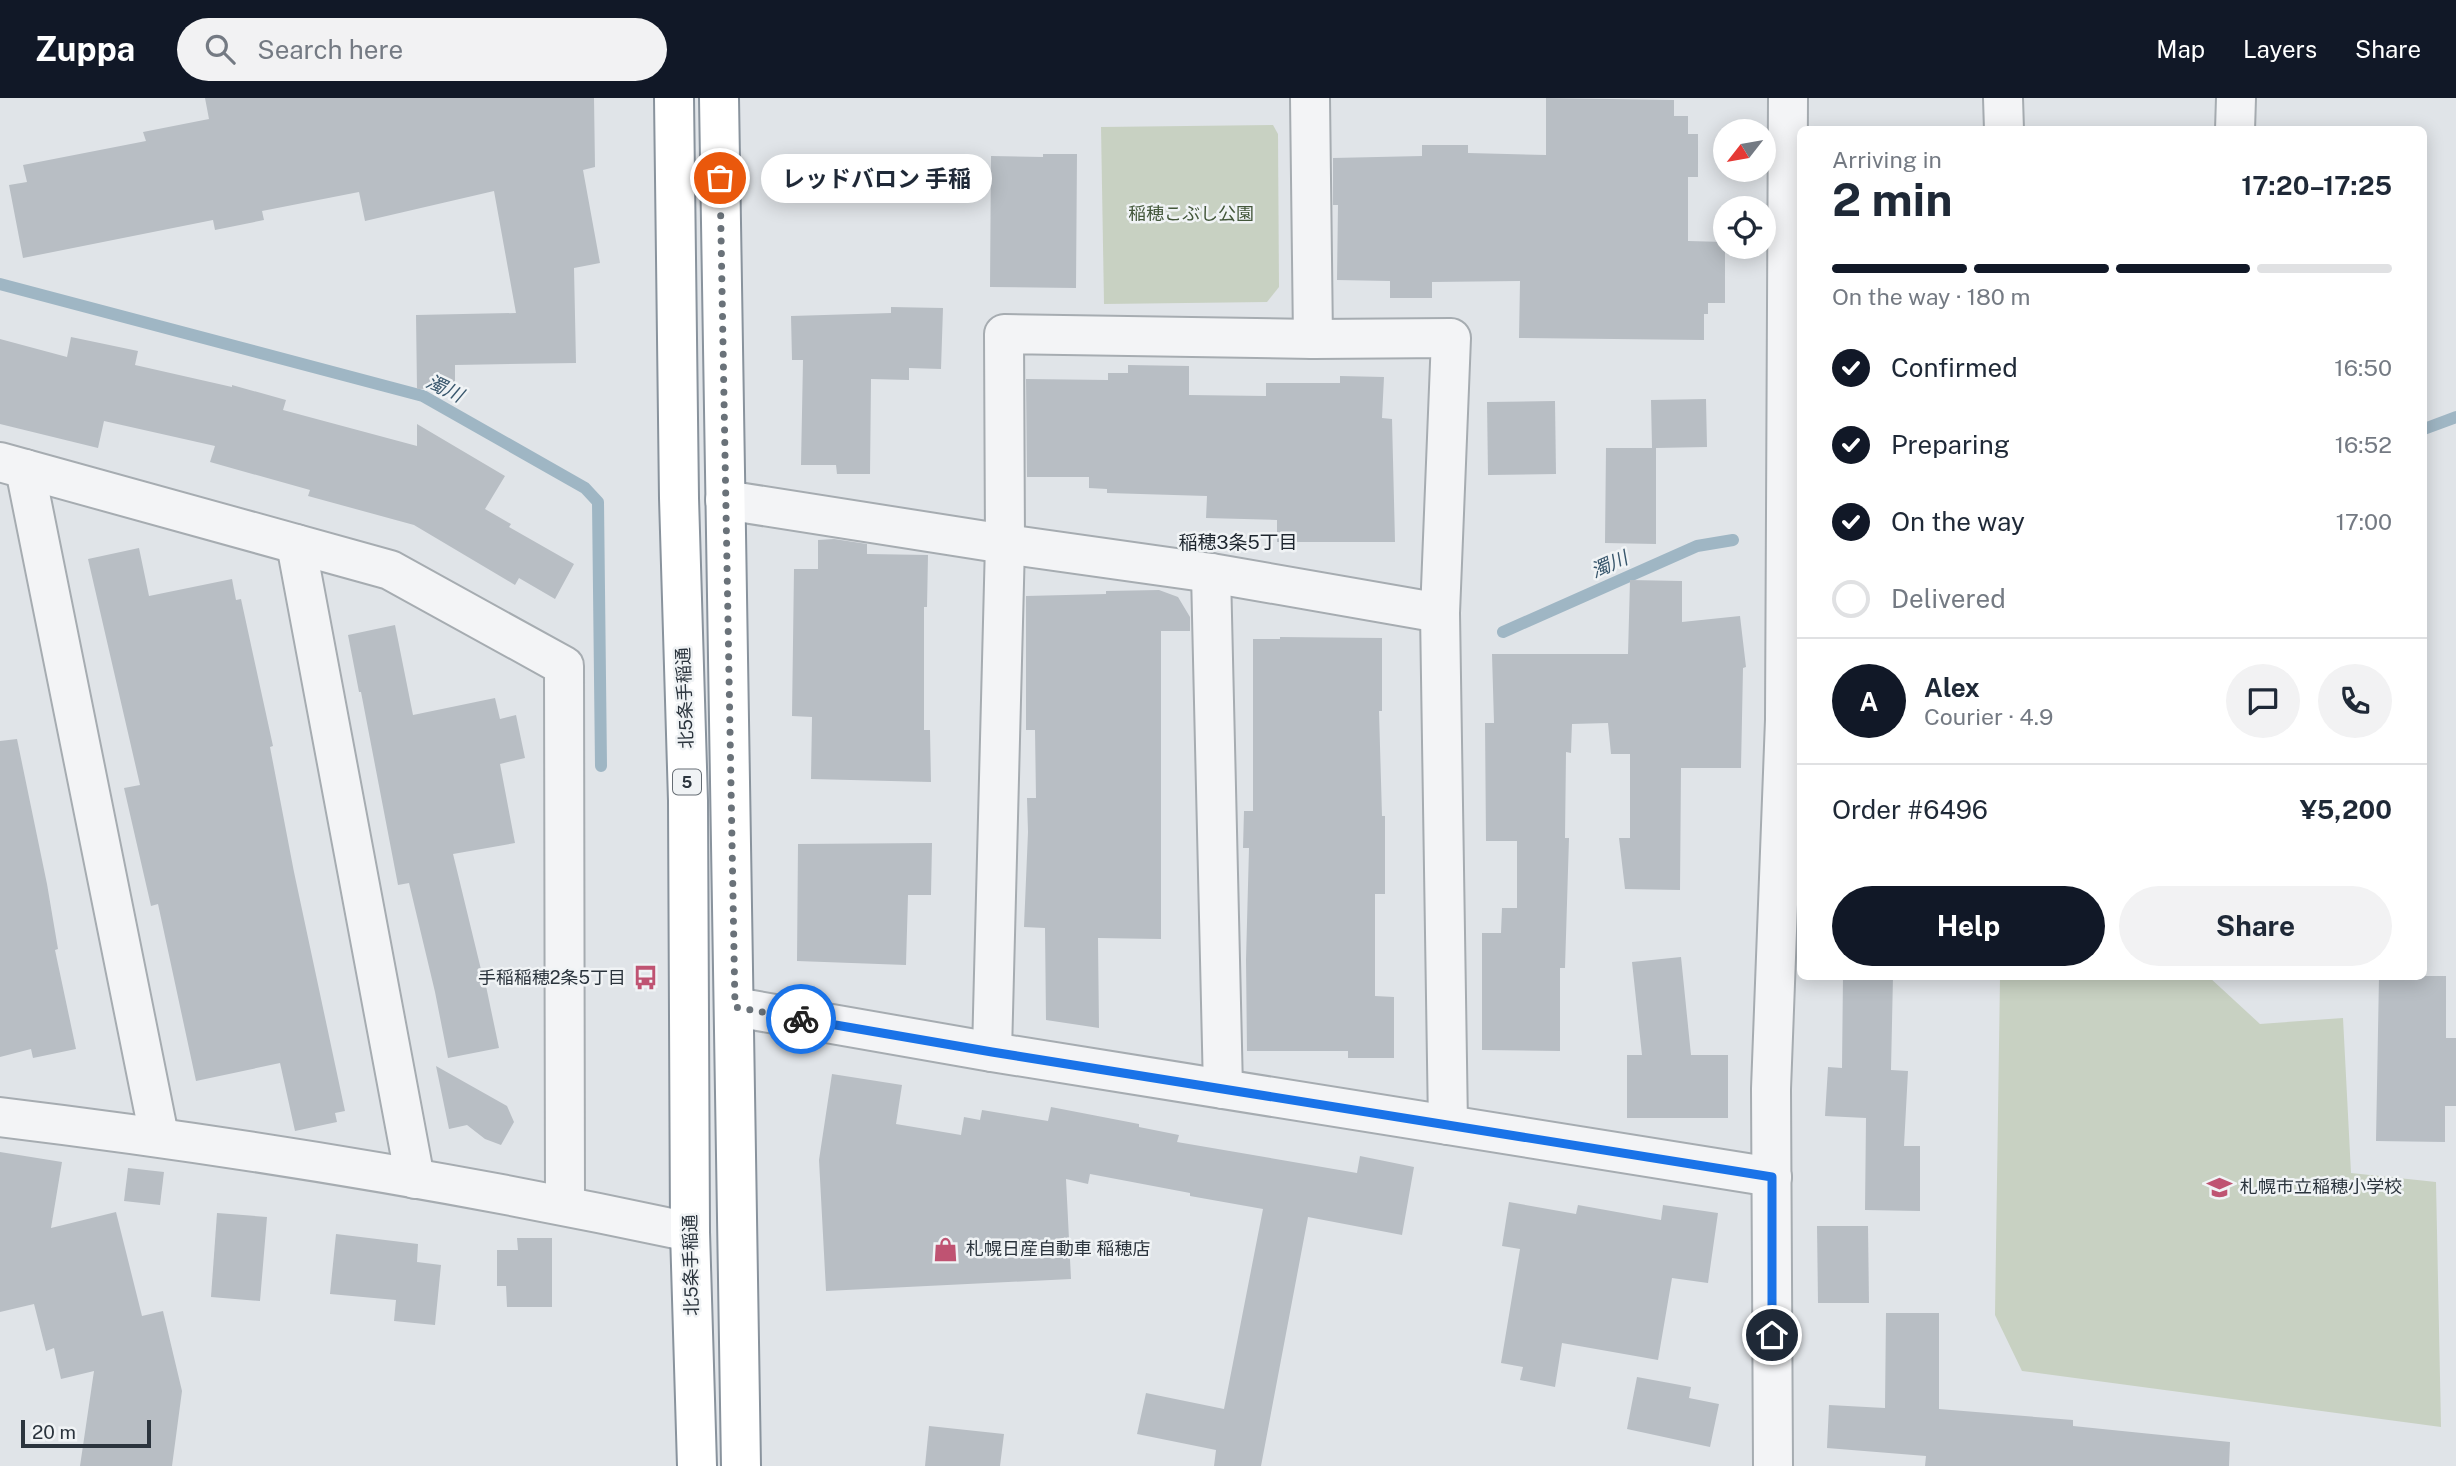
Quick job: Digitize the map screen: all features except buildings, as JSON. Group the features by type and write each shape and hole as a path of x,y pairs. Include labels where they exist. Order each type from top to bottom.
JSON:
{"highway":[{"name":"北5条手稲通","path":"674,98 679,498 688,801 690,1232 696,1466"},
{"path":"719,98 741,1466"}],"street":[{"path":"1310,98 1313,339"},
{"path":"1773,1466 1772,1075 1785,720 1788,98"},
{"path":"2003,98 2004,126"},
{"path":"2235,126 2236,98"},
{"path":"992,1052 1004,544 1004,334 1313,339 1451,338 1440,613 1448,1125"},
{"path":"159,1136 12,465 390,570 564,666 565,1205"},
{"path":"725,499 1004,544 1211,573 1440,613"},
{"path":"296,544 415,1179"},
{"path":"1211,573 1223,1089"},
{"path":"735,1007 992,1052 1772,1177"},
{"path":"0,1117 159,1136 565,1205 690,1232"}],"green space":[{"name":"稲穂こぶし公園","path":"1273,125 1278,134 1279,287 1267,302 1104,304 1101,127"},
{"name":"札幌市立稲穂小学校","path":"2000,980 2212,980 2260,1024 2343,1018 2351,1173 2436,1182 2441,1427 2022,1371 1995,1315"}],"waterway":[{"name":"濁川","path":"0,284 423,396 585,488 598,502 601,766"},
{"name":"濁川","path":"2427,428 2456,417"},
{"name":"濁川","path":"1503,632 1697,546 1733,540"}],"way so far":[{"path":"720,178 735,1007 801,1019"}],"place":[{"name":"レッドバロン 手稲","path":"720,178"},
{"name":"手稲稲穂2条5丁目","path":"646,978"},
{"name":"札幌市立稲穂小学校","path":"2220,1187"},
{"name":"札幌日産自動車 稲穂店","path":"946,1249"}],"district":[{"name":"稲穂3条5丁目","path":"1238,542"}],"route":[{"path":"801,1019 1772,1177 1772,1335"}]}
